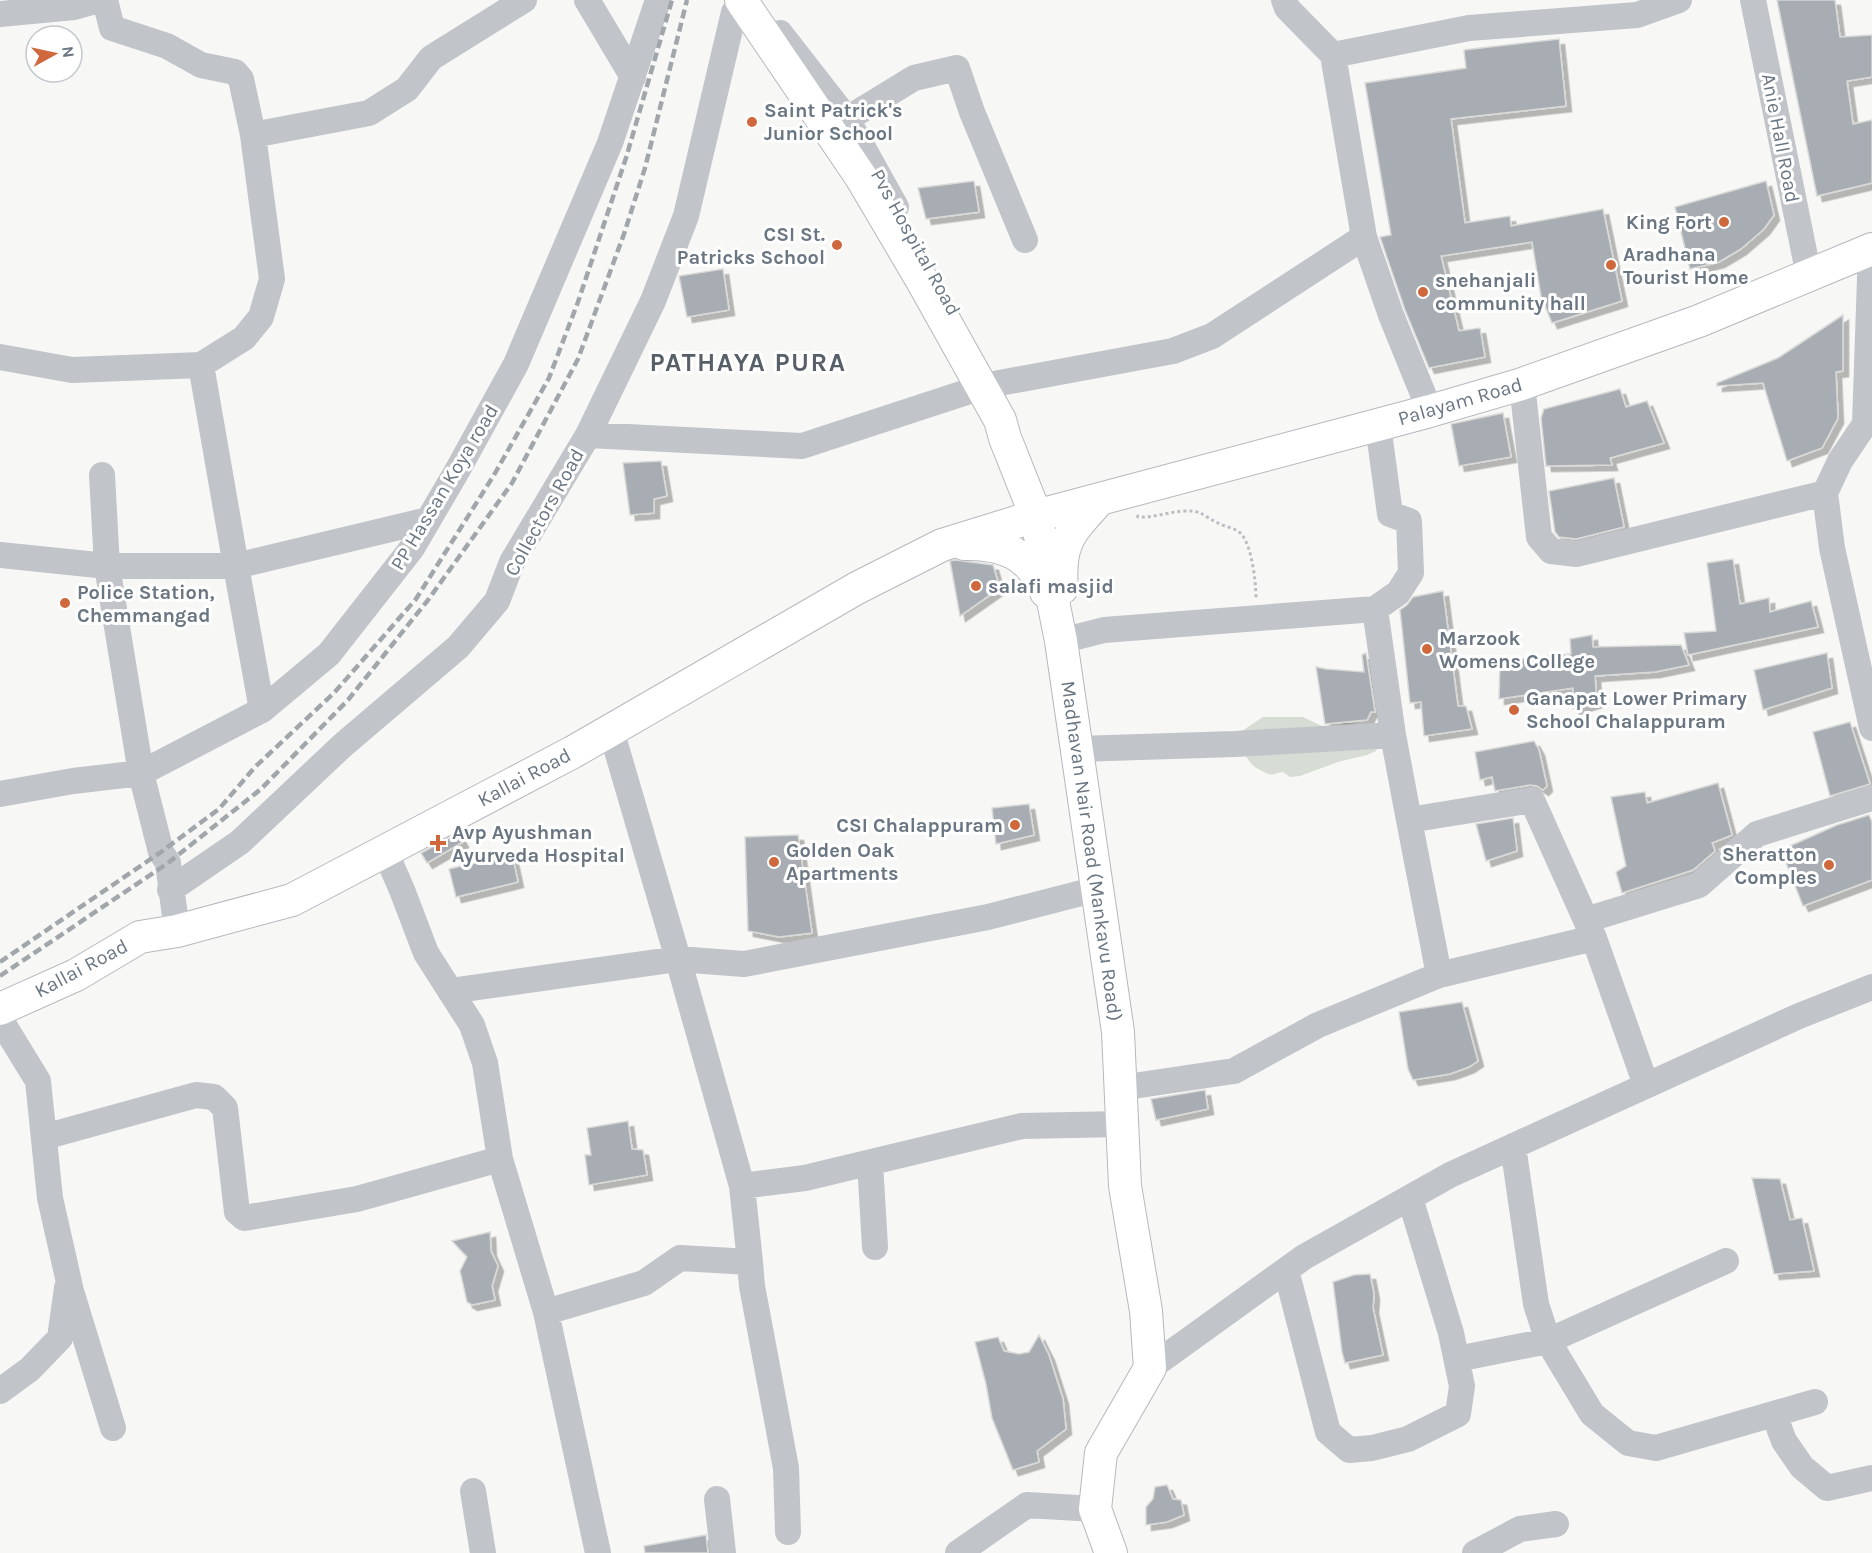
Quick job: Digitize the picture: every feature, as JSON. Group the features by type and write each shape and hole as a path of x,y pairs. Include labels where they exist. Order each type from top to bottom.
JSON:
{"main road":[{"name":"Madhavan Nair Road (Mankavu Road)","path":"735,4 861,177 920,277 1003,429 1036,516 1061,641 1118,1032 1125,1186 1146,1311 1150,1368"},
{"name":"Palayam Road","path":"1036,516 1430,411 1522,384 1700,321 1872,249"},
{"path":"942,545 990,520 1007,499 1003,429"},
{"path":"1061,641 1064,620 1060,569 1063,548 1072,530 1099,500"},
{"name":"Kallai Road","path":"0,1009 76,975 140,937 177,931 292,900 611,730 857,588 942,545 1036,516"},
{"path":"942,545 983,544 1002,547 1023,559 1037,573 1053,609"},
{"path":"1111,1553 1095,1509 1101,1453 1150,1368"}],"street":[{"path":"0,14 74,7 99,0"},
{"path":"0,357 72,370 201,365 244,338 261,317 272,279 254,135 241,79 235,72 201,65 167,46 112,28 105,0"},
{"path":"254,135 369,113 407,89 430,58 524,0"},
{"path":"587,0 633,77"},
{"name":"PP Hassan Koya road","path":"0,794 73,781 141,773 262,710 329,654 412,548 516,364 610,142 658,0"},
{"name":"Pvs Hospital Road","path":"759,0 773,24 847,119 994,384 1003,429"},
{"path":"1284,0 1287,8 1333,55 1364,237 1391,315 1430,411"},
{"path":"1333,55 1469,28 1637,15 1679,0"},
{"name":"Anie Hall Road","path":"1753,0 1809,276"},
{"name":"Pvs Hospital Road","path":"735,4 859,192 912,280 967,392 1003,429"},
{"name":"Collectors Road","path":"170,890 240,842 343,745 458,647 497,601 512,562 588,435 653,301 686,216 735,4"},
{"path":"847,119 914,78 957,68 972,112 1025,240"},
{"path":"994,384 1173,351 1212,336 1364,237"},
{"path":"1872,249 1869,424 1840,461 1825,493 1832,548 1872,728"},
{"path":"201,365 262,710"},
{"path":"1522,384 1539,537 1551,551 1577,554 1825,493"},
{"path":"588,435 802,446 967,392"},
{"path":"1061,641 1104,630 1375,609 1398,593 1412,573 1409,522 1390,514 1378,425"},
{"path":"102,475 107,566 141,773 161,852 168,863 177,931"},
{"path":"0,555 107,566 236,566 428,520"},
{"path":"1375,609 1393,735 1439,975"},
{"path":"611,730 742,1186 752,1286 786,1468 788,1532"},
{"path":"1077,749 1235,744 1393,735"},
{"path":"1120,1088 1234,1071 1318,1025 1439,975 1590,929 1699,885 1757,834 1872,798"},
{"path":"1409,820 1533,800 1590,929 1646,1085"},
{"path":"385,851 426,953 472,1025 485,1064 500,1159 546,1312 598,1553"},
{"path":"450,991 678,958 744,964 988,917 1097,889"},
{"path":"1150,1368 1304,1257 1450,1175 1799,1016 1872,987"},
{"path":"0,1019 38,1081 50,1198 68,1279 113,1428"},
{"path":"44,1137 196,1095 214,1097 225,1108 237,1212 244,1218 357,1199 500,1159"},
{"path":"742,1186 805,1178 1022,1126 1122,1124"},
{"path":"1513,1146 1536,1304 1548,1341 1592,1414 1628,1443 1656,1448 1815,1402"},
{"path":"870,1163 875,1247"},
{"path":"1286,1270 1328,1432 1349,1450 1372,1448 1408,1440 1458,1414 1462,1386 1457,1359 1410,1198"},
{"path":"546,1312 644,1283 680,1258 750,1262"},
{"path":"1457,1359 1548,1341 1726,1261"},
{"path":"0,1391 30,1368 60,1338 68,1279"},
{"path":"1774,1414 1784,1441 1802,1467 1827,1488 1872,1478"},
{"path":"472,1491 483,1553"},
{"path":"717,1499 723,1553"},
{"path":"958,1553 1026,1505 1095,1509"},
{"path":"1474,1553 1520,1529 1556,1524"}],"path":[{"path":"1130,492 1138,517 1148,518 1185,511 1199,512 1242,534 1254,569 1258,618"}],"shaded area":[{"path":"1263,717 1303,717 1322,726 1354,723 1380,744 1376,751 1367,755 1338,762 1300,776 1290,777 1283,772 1271,774 1251,763 1245,754 1239,733"}],"building":[{"path":"1777,0 1835,0 1840,37 1872,35 1872,77 1847,81 1853,124 1872,120 1872,183 1817,196"},
{"path":"1559,39 1566,106 1451,119 1465,223 1510,216 1511,226 1603,209 1622,301 1552,323 1541,296 1532,242 1441,256 1459,331 1480,328 1485,357 1429,368 1405,310 1380,237 1391,235 1365,83 1466,68 1464,50"},
{"path":"974,181 979,212 926,219 918,188"},
{"name":"King Fort","path":"1766,181 1774,215 1764,229 1741,249 1719,262 1690,269 1675,207"},
{"path":"723,269 729,310 687,317 679,276"},
{"path":"1843,315 1843,371 1836,372 1838,418 1822,448 1787,461 1763,383 1717,386 1717,383 1778,358"},
{"path":"1620,389 1626,407 1647,401 1664,443 1610,458 1612,465 1546,466 1541,418 1544,409"},
{"path":"1503,413 1511,457 1459,466 1451,424"},
{"path":"661,461 667,496 654,499 654,513 630,515 623,463"},
{"path":"1614,478 1624,527 1576,539 1559,537 1555,532 1549,491"},
{"path":"1733,559 1740,604 1769,598 1770,612 1811,601 1818,627 1688,655 1684,633 1716,631 1707,563"},
{"name":"salafi masjid","path":"950,561 993,565 998,582 997,590 960,616"},
{"name":"Marzook Womens College","path":"1443,591 1458,706 1466,706 1472,729 1424,736 1421,702 1410,703 1400,610 1413,597"},
{"path":"1592,635 1593,647 1681,645 1689,665 1655,672 1595,676 1597,702 1574,709 1573,688 1499,699 1500,661 1571,654 1570,639"},
{"path":"1366,653 1375,712 1371,712 1367,720 1325,724 1316,667 1364,672 1362,655"},
{"path":"1827,653 1832,688 1763,710 1754,670"},
{"path":"1850,722 1870,784 1830,796 1813,732"},
{"path":"1534,741 1539,750 1547,786 1543,790 1530,785 1495,791 1492,777 1480,780 1475,752"},
{"path":"1718,783 1732,835 1712,843 1715,851 1693,870 1622,893 1616,872 1626,866 1611,797 1645,792 1647,803"},
{"path":"1029,804 1034,835 996,844 992,808"},
{"name":"Sheratton Comples","path":"1869,815 1872,822 1872,880 1803,906 1781,850 1837,825"},
{"path":"1513,818 1517,851 1486,861 1476,824"},
{"path":"458,833 463,842 427,863 421,853"},
{"name":"Golden Oak Apartments","path":"798,835 812,933 779,937 748,931 745,837"},
{"path":"512,854 518,882 456,897 449,869"},
{"path":"1462,1002 1478,1061 1450,1074 1413,1080 1408,1069 1399,1012"},
{"path":"1205,1090 1208,1109 1156,1120 1151,1099"},
{"path":"628,1121 632,1149 643,1150 647,1175 589,1185 585,1155 591,1155 587,1128"},
{"path":"1752,1178 1780,1179 1790,1220 1802,1218 1814,1271 1774,1274"},
{"path":"490,1232 491,1251 498,1266 492,1286 495,1300 472,1305 467,1302 460,1271 467,1257 452,1241"},
{"path":"1370,1274 1374,1294 1373,1308 1383,1355 1345,1363 1333,1282 1354,1275"},
{"path":"1039,1335 1049,1355 1063,1399 1066,1429 1037,1451 1039,1462 1013,1470 992,1418 975,1342 998,1337 1004,1351 1019,1354 1029,1352"},
{"path":"1167,1485 1173,1499 1181,1500 1184,1515 1167,1522 1146,1525 1146,1507 1153,1499 1155,1487"},
{"path":"706,1535 708,1553 645,1553 644,1546"}],"railway":[{"path":"0,962 161,852 219,809 255,767 334,693 416,599 494,475 549,378 578,302 626,158 672,0"},
{"path":"0,976 168,863 261,789 348,700 428,600 512,483 578,359 624,234 645,168 687,0"}],"place":[{"name":"Saint Patrick's Junior School","path":"752,122"},
{"name":"King Fort","path":"1724,222"},
{"name":"CSI St. Patricks School","path":"837,245"},
{"name":"Aradhana Tourist Home","path":"1611,265"},
{"name":"snehanjali community hall","path":"1423,292"},
{"name":"salafi masjid","path":"976,586"},
{"name":"Police Station, Chemmangad","path":"65,603"},
{"name":"Marzook Womens College","path":"1427,649"},
{"name":"Ganapat Lower Primary School Chalappuram","path":"1514,710"},
{"name":"CSI Chalappuram","path":"1015,825"},
{"name":"Avp Ayushman Ayurveda Hospital","path":"438,843"},
{"name":"Golden Oak Apartments","path":"774,862"},
{"name":"Sheratton Comples","path":"1829,865"}],"district":[{"name":"PATHAYA PURA","path":"748,362"}]}
